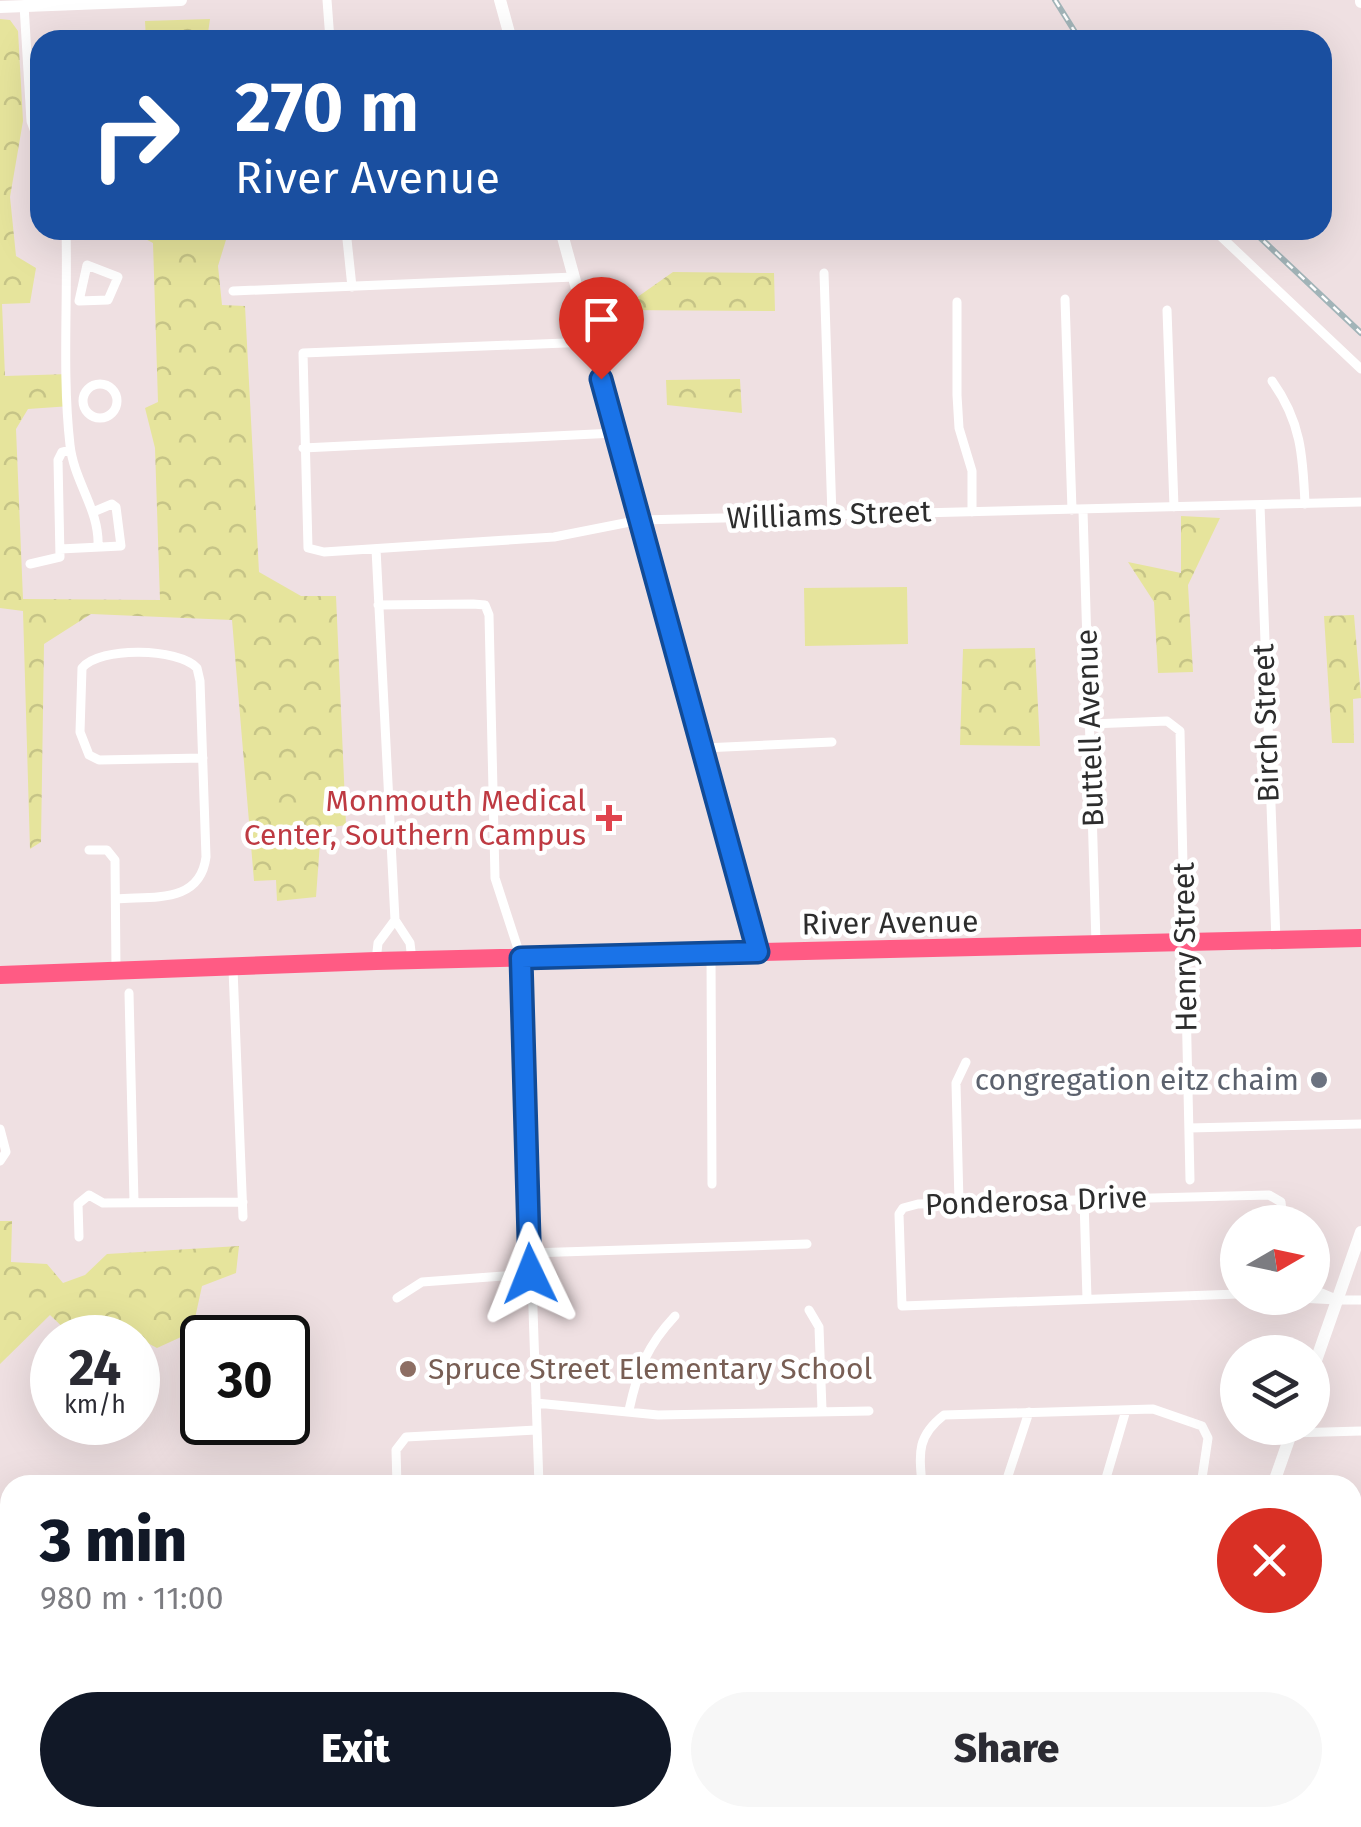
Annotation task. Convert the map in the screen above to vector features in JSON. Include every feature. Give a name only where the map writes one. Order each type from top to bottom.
[{"type":"highway","name":"River Avenue","points":[[0,976],[376,961],[1361,938]]},
{"type":"street","points":[[0,6],[181,0]]},
{"type":"street","points":[[327,0],[329,30]]},
{"type":"street","points":[[500,0],[508,30]]},
{"type":"street","points":[[24,5],[30,106]]},
{"type":"street","points":[[66,240],[70,450],[99,528],[98,548]]},
{"type":"street","points":[[347,240],[352,287]]},
{"type":"street","points":[[564,240],[758,952]]},
{"type":"street","points":[[1225,240],[1361,369]]},
{"type":"street","points":[[65,300],[79,300],[108,300],[118,277],[87,264],[79,300]]},
{"type":"street","points":[[824,273],[832,516]]},
{"type":"street","points":[[233,290],[574,277]]},
{"type":"street","name":"Buttell Avenue","points":[[1065,300],[1091,724],[1096,946]]},
{"type":"street","points":[[958,302],[956,395],[959,428],[972,471],[972,512]]},
{"type":"street","points":[[1168,310],[1174,508]]},
{"type":"street","points":[[591,342],[309,351],[301,358],[302,448],[615,433]]},
{"type":"street","points":[[1272,381],[1296,420],[1302,441],[1305,504]]},
{"type":"street","points":[[67,385],[86,385]]},
{"type":"street","name":"Williams Street","points":[[302,448],[306,542],[312,552],[554,537],[640,520],[1361,502]]},
{"type":"street","points":[[30,564],[57,560],[58,460],[62,452],[70,450]]},
{"type":"street","points":[[60,549],[121,546],[116,507],[112,504],[93,512]]},
{"type":"street","name":"Birch Street","points":[[1260,504],[1276,941]]},
{"type":"street","points":[[376,549],[395,920],[410,943],[412,961]]},
{"type":"street","points":[[378,606],[473,604],[488,610],[495,878],[521,958],[538,1475]]},
{"type":"street","points":[[116,899],[190,891],[200,881],[206,858],[200,681],[188,659],[106,654],[82,668],[80,732],[89,755],[99,760],[202,758]]},
{"type":"street","name":"Henry Street","points":[[1091,724],[1167,721],[1180,731],[1190,1180]]},
{"type":"street","points":[[703,748],[832,742]]},
{"type":"street","points":[[89,850],[107,850],[115,860],[116,973]]},
{"type":"street","points":[[376,961],[378,943],[395,920]]},
{"type":"street","points":[[711,953],[712,1184]]},
{"type":"street","points":[[233,969],[242,1217]]},
{"type":"street","points":[[129,993],[134,1202]]},
{"type":"street","points":[[959,1203],[956,1083],[966,1062]]},
{"type":"street","points":[[1189,1128],[1361,1124]]},
{"type":"street","points":[[0,1129],[6,1152],[0,1161]]},
{"type":"street","points":[[79,1238],[82,1199],[89,1195],[103,1203],[243,1202]]},
{"type":"street","name":"Ponderosa Drive","points":[[1220,1295],[902,1306],[898,1225],[903,1208],[959,1203],[1269,1195],[1281,1205]]},
{"type":"street","points":[[1084,1200],[1087,1299]]},
{"type":"street","points":[[1325,1335],[1361,1232]]},
{"type":"street","points":[[530,1253],[807,1244]]},
{"type":"street","points":[[397,1298],[422,1282],[530,1274]]},
{"type":"street","points":[[1330,1297],[1338,1300]]},
{"type":"street","points":[[1330,1300],[1361,1300]]},
{"type":"street","points":[[809,1310],[819,1327],[822,1410]]},
{"type":"street","points":[[629,1410],[639,1362],[650,1342],[675,1316]]},
{"type":"street","points":[[536,1403],[694,1416],[869,1411]]},
{"type":"street","points":[[1107,1475],[1126,1410]]},
{"type":"street","points":[[921,1475],[918,1445],[927,1428],[944,1414],[1126,1410],[1153,1410],[1202,1426],[1208,1438],[1202,1475]]},
{"type":"street","points":[[1009,1475],[1028,1412]]},
{"type":"street","points":[[397,1475],[396,1450],[406,1438],[536,1430]]},
{"type":"street","points":[[1330,1431],[1361,1431]]},
{"type":"street","points":[[1276,1475],[1287,1445]]},
{"type":"green space","points":[[0,19],[10,20],[18,31],[23,121],[10,197],[16,256],[36,268],[30,303],[2,304],[5,376],[69,374],[71,406],[28,409],[16,429],[23,599],[160,600],[155,448],[145,408],[158,402],[153,243],[147,240],[226,240],[218,266],[222,305],[245,306],[259,572],[301,596],[336,596],[346,825],[321,829],[316,897],[277,901],[276,880],[254,881],[232,620],[91,614],[44,644],[41,842],[30,849],[23,611],[0,608]]},
{"type":"green space","points":[[210,19],[208,30],[145,30],[145,21]]},
{"type":"green space","points":[[673,272],[774,273],[775,311],[619,310]]},
{"type":"green space","points":[[740,379],[742,413],[667,405],[666,380]]},
{"type":"green space","points":[[1181,516],[1220,518],[1188,585],[1193,672],[1158,673],[1154,602],[1128,562],[1181,573]]},
{"type":"green space","points":[[907,587],[908,644],[805,646],[804,588]]},
{"type":"green space","points":[[1354,615],[1361,698],[1353,699],[1354,743],[1332,743],[1324,616]]},
{"type":"green space","points":[[1035,648],[1040,746],[960,745],[963,649]]},
{"type":"green space","points":[[0,1221],[12,1221],[11,1262],[47,1264],[63,1283],[85,1275],[107,1254],[239,1246],[236,1273],[202,1286],[196,1315],[180,1315],[180,1337],[160,1347],[160,1315],[30,1315],[30,1335],[0,1364]]},
{"type":"railway","points":[[1055,0],[1074,30]]},
{"type":"railway","points":[[1263,240],[1361,333]]},
{"type":"place","name":"Monmouth Medical Center, Southern Campus","points":[[609,818]]},
{"type":"place","name":"congregation eitz chaim","points":[[1319,1080]]},
{"type":"place","name":"Spruce Street Elementary School","points":[[408,1369]]},
{"type":"route","points":[[530,1274],[521,958],[758,952],[601,379]]}]
